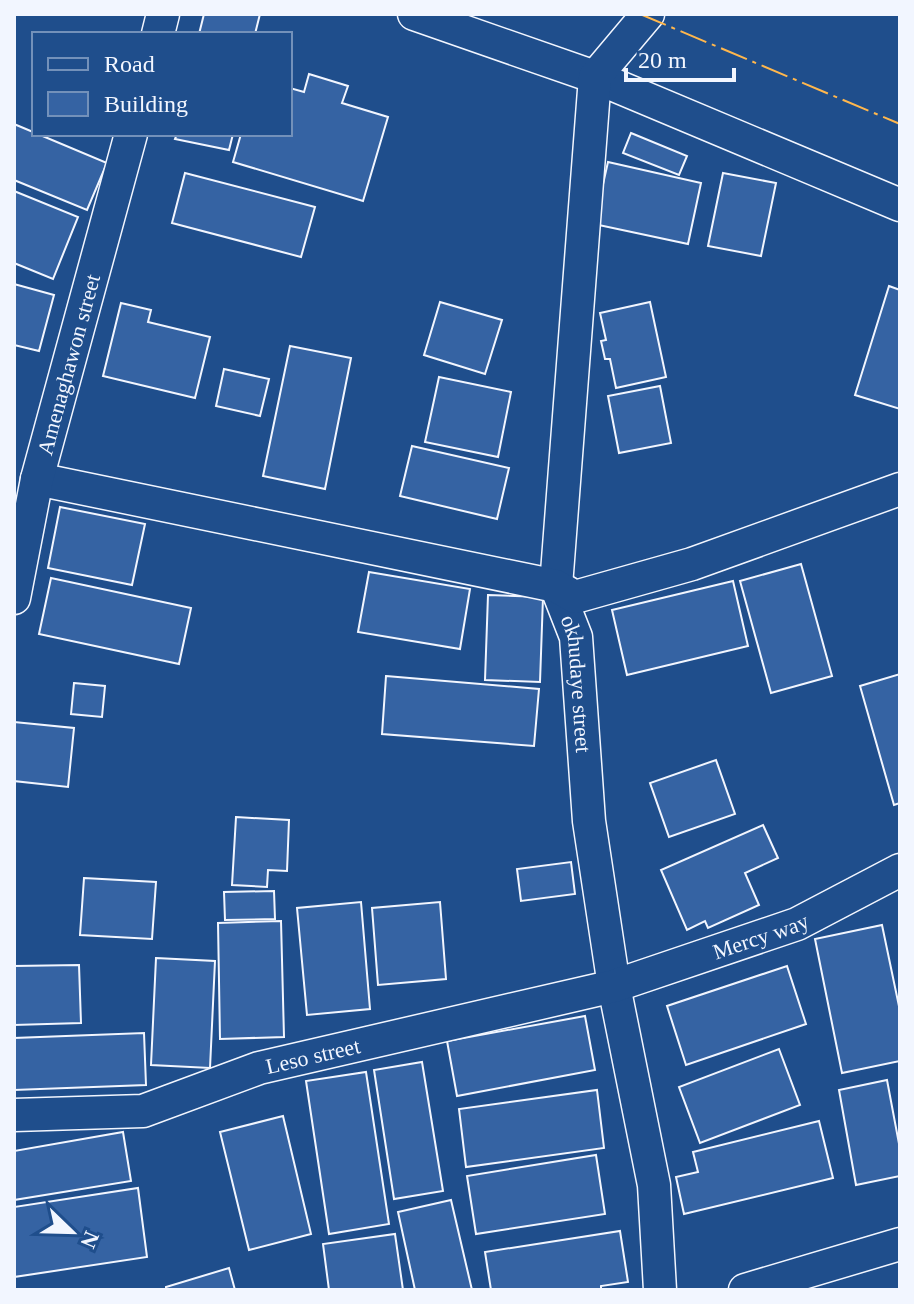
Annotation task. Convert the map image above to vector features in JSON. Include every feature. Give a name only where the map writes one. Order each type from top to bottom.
[{"type":"street","points":[[414,14],[595,77],[900,205]]},
{"type":"street","points":[[595,77],[648,14]]},
{"type":"street","name":"okhudaye street","points":[[595,77],[556,586],[576,637],[589,821],[614,986],[654,1185],[660,1290]]},
{"type":"street","name":"Amenaghawon street","points":[[14,598],[37,479],[130,136]]},
{"type":"street","points":[[37,479],[556,586],[575,597],[677,568],[900,489]]},
{"type":"street","name":"Mercy way","points":[[614,986],[797,924],[900,870]]},
{"type":"street","name":"Leso street","points":[[14,1115],[143,1111],[259,1068],[614,986]]},
{"type":"street","points":[[745,1290],[900,1244]]},
{"type":"building","points":[[204,14],[260,14],[256,32],[200,32]]},
{"type":"building","points":[[309,74],[348,86],[342,103],[388,117],[363,201],[233,162],[240,136],[292,136],[292,89],[304,92]]},
{"type":"building","points":[[14,124],[32,132],[32,136],[43,136],[107,163],[87,210],[14,180]]},
{"type":"building","points":[[631,133],[687,156],[679,175],[623,153]]},
{"type":"building","points":[[176,136],[232,136],[229,150],[175,139]]},
{"type":"building","points":[[608,162],[701,183],[688,244],[594,224]]},
{"type":"building","points":[[185,173],[315,207],[301,257],[172,223]]},
{"type":"building","points":[[723,173],[776,183],[761,256],[708,246]]},
{"type":"building","points":[[14,191],[78,217],[53,279],[14,263]]},
{"type":"building","points":[[14,284],[54,295],[39,351],[14,345]]},
{"type":"building","points":[[889,286],[900,290],[900,409],[855,395]]},
{"type":"building","points":[[440,302],[502,320],[485,374],[424,355]]},
{"type":"building","points":[[650,302],[666,377],[616,388],[610,359],[605,359],[601,341],[606,340],[600,313]]},
{"type":"building","points":[[121,303],[151,310],[148,322],[210,337],[195,398],[103,376]]},
{"type":"building","points":[[290,346],[351,358],[325,489],[263,476]]},
{"type":"building","points":[[224,369],[269,379],[260,416],[216,406]]},
{"type":"building","points":[[439,377],[511,392],[498,457],[425,442]]},
{"type":"building","points":[[660,386],[671,443],[619,453],[608,396]]},
{"type":"building","points":[[412,446],[509,468],[497,519],[400,496]]},
{"type":"building","points":[[60,507],[145,524],[132,585],[48,568]]},
{"type":"building","points":[[801,564],[832,676],[771,693],[740,581]]},
{"type":"building","points":[[369,572],[470,589],[460,649],[358,632]]},
{"type":"building","points":[[51,578],[191,608],[179,664],[39,634]]},
{"type":"building","points":[[733,581],[748,646],[627,675],[612,610]]},
{"type":"building","points":[[488,595],[543,597],[540,682],[485,680]]},
{"type":"building","points":[[900,674],[900,803],[894,805],[860,686]]},
{"type":"building","points":[[386,676],[539,689],[534,746],[382,734]]},
{"type":"building","points":[[74,683],[105,686],[102,717],[71,714]]},
{"type":"building","points":[[14,722],[74,728],[68,787],[14,781]]},
{"type":"building","points":[[716,760],[735,814],[669,837],[650,783]]},
{"type":"building","points":[[236,817],[289,820],[287,871],[268,870],[267,887],[232,885]]},
{"type":"building","points":[[763,825],[778,858],[745,873],[759,905],[708,928],[705,921],[687,930],[661,870]]},
{"type":"building","points":[[571,862],[575,894],[521,901],[517,869]]},
{"type":"building","points":[[84,878],[156,882],[152,939],[80,935]]},
{"type":"building","points":[[274,891],[275,919],[225,920],[224,892]]},
{"type":"building","points":[[361,902],[370,1009],[307,1015],[297,908]]},
{"type":"building","points":[[440,902],[446,979],[378,985],[372,908]]},
{"type":"building","points":[[281,921],[284,1037],[220,1039],[218,923]]},
{"type":"building","points":[[882,925],[900,1011],[900,1061],[842,1073],[815,939]]},
{"type":"building","points":[[156,958],[215,961],[210,1068],[151,1065]]},
{"type":"building","points":[[79,965],[81,1023],[14,1025],[14,966]]},
{"type":"building","points":[[787,966],[806,1024],[686,1065],[667,1006]]},
{"type":"building","points":[[585,1016],[595,1070],[457,1096],[447,1041]]},
{"type":"building","points":[[144,1033],[146,1085],[14,1090],[14,1038]]},
{"type":"building","points":[[779,1049],[800,1105],[700,1143],[679,1087]]},
{"type":"building","points":[[422,1062],[443,1191],[394,1199],[374,1070]]},
{"type":"building","points":[[366,1072],[389,1224],[329,1234],[306,1081]]},
{"type":"building","points":[[887,1080],[900,1149],[900,1176],[856,1185],[839,1090]]},
{"type":"building","points":[[597,1090],[604,1148],[466,1167],[459,1109]]},
{"type":"building","points":[[283,1116],[311,1234],[249,1250],[220,1132]]},
{"type":"building","points":[[819,1121],[833,1178],[684,1214],[676,1177],[698,1172],[693,1152]]},
{"type":"building","points":[[123,1132],[131,1181],[14,1200],[14,1151]]},
{"type":"building","points":[[596,1155],[605,1214],[476,1234],[467,1176]]},
{"type":"building","points":[[138,1188],[147,1257],[14,1277],[14,1207]]},
{"type":"building","points":[[451,1200],[472,1290],[415,1290],[398,1212]]},
{"type":"building","points":[[620,1231],[628,1282],[601,1286],[601,1290],[491,1290],[485,1252]]},
{"type":"building","points":[[395,1234],[403,1290],[329,1290],[323,1244]]},
{"type":"building","points":[[229,1268],[235,1290],[166,1290],[166,1287]]},
{"type":"power","points":[[640,14],[900,124]]}]
